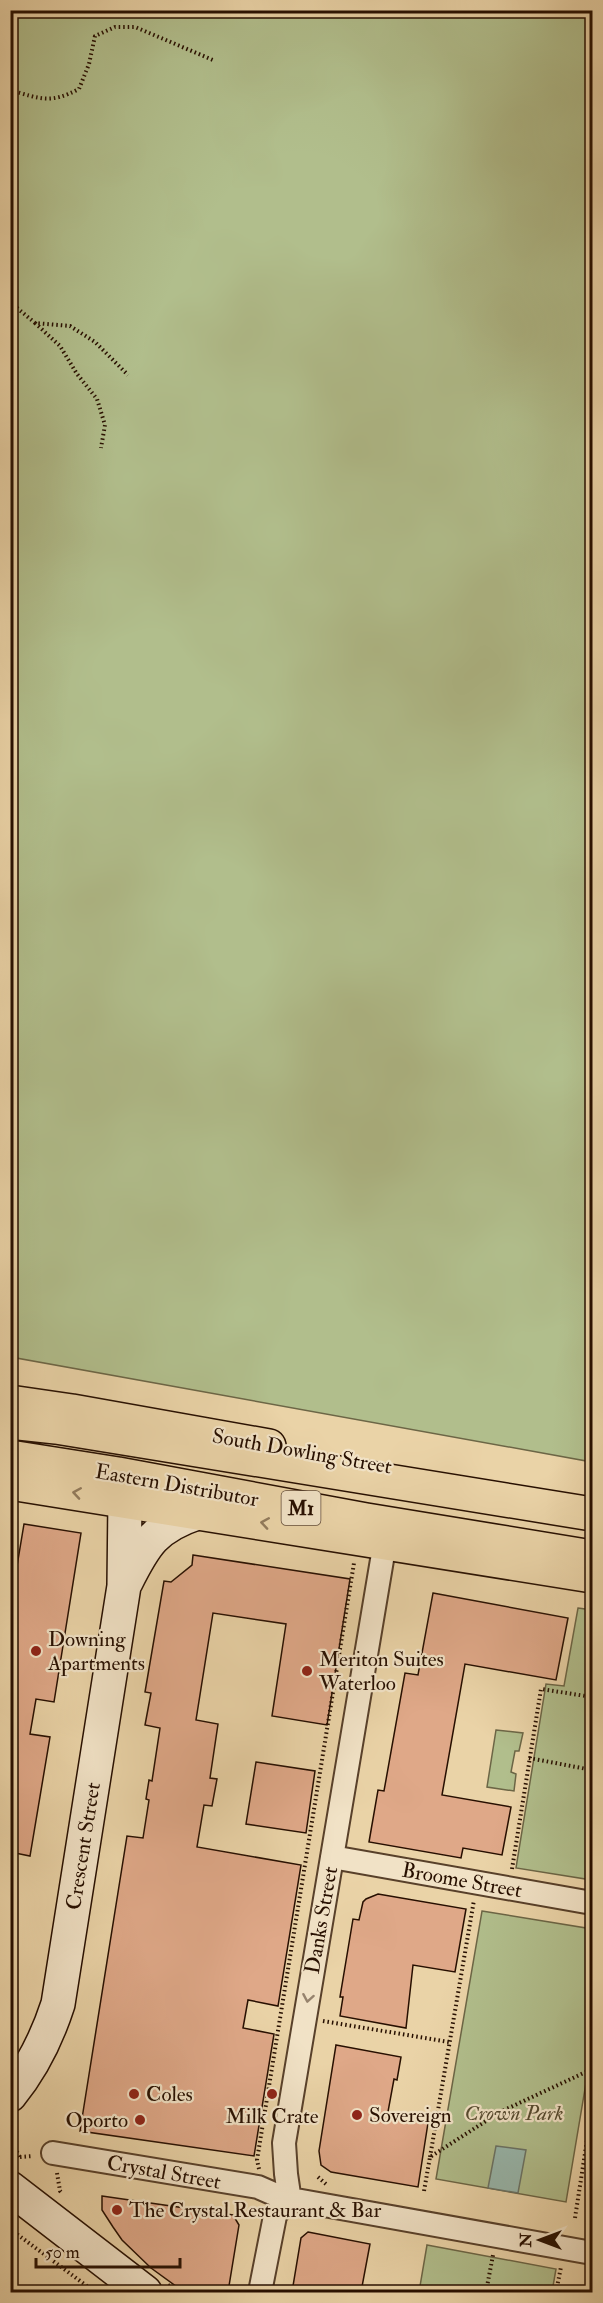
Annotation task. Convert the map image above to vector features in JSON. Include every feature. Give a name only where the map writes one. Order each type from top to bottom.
[{"type":"main road","name":"South Dowling Street","points":[[10,1402],[82,1412],[592,1503]]},
{"type":"main road","points":[[10,1422],[68,1429],[592,1514]]},
{"type":"main road","name":"Eastern Distributor","points":[[10,1436],[178,1462],[592,1534]]},
{"type":"main road","name":"Eastern Distributor","points":[[10,1457],[118,1474],[366,1520],[592,1557]]},
{"type":"main road","points":[[10,1483],[592,1576]]},
{"type":"main road","name":"Crescent Street","points":[[10,2095],[35,2060],[47,2036],[58,2004],[124,1586],[125,1500]]},
{"type":"main road","name":"Crescent Street","points":[[124,1586],[141,1552],[152,1537],[167,1525],[197,1513]]},
{"type":"main road","points":[[10,2188],[146,2292]]},
{"type":"street","name":"Danks Street","points":[[290,2201],[285,2174],[284,2143],[385,1542]]},
{"type":"street","name":"Broome Street","points":[[332,1857],[592,1903]]},
{"type":"street","name":"Crystal Street","points":[[53,2153],[258,2187],[290,2201],[296,2200],[592,2253]]},
{"type":"street","points":[[260,2292],[275,2216],[280,2208],[290,2201]]},
{"type":"path","points":[[10,90],[41,99],[60,99],[79,89],[89,64],[96,36],[115,27],[135,27],[213,60]]},
{"type":"path","points":[[10,302],[60,346],[77,374],[97,399],[105,425],[101,448]]},
{"type":"path","points":[[35,323],[70,326],[94,342],[128,375]]},
{"type":"path","points":[[259,2171],[257,2160],[355,1560]]},
{"type":"path","points":[[586,1696],[592,1655]]},
{"type":"path","points":[[511,1873],[541,1689],[592,1697]]},
{"type":"path","points":[[529,1758],[592,1770]]},
{"type":"path","points":[[423,2191],[477,1883]]},
{"type":"path","points":[[316,2020],[449,2042]]},
{"type":"path","points":[[430,2157],[500,2112],[592,2072]]},
{"type":"path","points":[[575,2218],[592,2108]]},
{"type":"path","points":[[10,2139],[20,2157]]},
{"type":"path","points":[[10,2229],[95,2292]]},
{"type":"path","points":[[486,2292],[494,2246]]},
{"type":"path","points":[[556,2292],[561,2265]]},
{"type":"green space","points":[[10,11],[592,11],[592,1462],[11,1357]]},
{"type":"green space","points":[[578,1608],[592,1610],[592,1880],[516,1868],[546,1684],[564,1686]]},
{"type":"green space","points":[[496,1730],[523,1733],[519,1751],[515,1751],[511,1772],[516,1774],[514,1791],[487,1787]]},
{"type":"green space","name":"Crown Park","points":[[482,1911],[592,1929],[592,2047],[566,2202],[436,2179]]},
{"type":"green space","points":[[427,2245],[556,2269],[552,2292],[419,2292]]},
{"type":"water","points":[[496,2146],[526,2150],[518,2193],[488,2188]]},
{"type":"building","name":"Downing Apartments","points":[[24,1524],[81,1533],[54,1702],[36,1699],[30,1734],[50,1737],[30,1856],[10,1852],[10,1608]]},
{"type":"building","points":[[193,1555],[350,1579],[327,1725],[272,1716],[286,1624],[213,1613],[196,1720],[218,1724],[210,1778],[217,1779],[212,1806],[204,1805],[197,1847],[301,1865],[278,2006],[248,2000],[243,2028],[274,2034],[254,2156],[80,2131],[127,1836],[143,1838],[149,1800],[146,1799],[149,1780],[152,1781],[160,1728],[145,1725],[151,1693],[145,1692],[164,1581],[171,1582],[192,1565]]},
{"type":"building","points":[[433,1593],[568,1618],[556,1680],[465,1664],[442,1795],[511,1807],[502,1855],[463,1848],[461,1858],[369,1842],[378,1790],[384,1791],[405,1673],[418,1675]]},
{"type":"building","points":[[256,1762],[315,1771],[306,1833],[246,1824]]},
{"type":"building","points":[[378,1894],[466,1909],[455,1972],[413,1965],[406,2028],[340,2016],[343,1997],[340,1997],[353,1919],[359,1920],[363,1902],[366,1899]]},
{"type":"building","name":"Sovereign","points":[[336,2045],[401,2057],[397,2080],[394,2079],[387,2117],[428,2123],[418,2187],[331,2172],[321,2165],[319,2151]]},
{"type":"building","points":[[102,2196],[233,2215],[239,2225],[228,2292],[184,2292],[151,2268],[122,2240],[113,2227],[102,2210]]},
{"type":"building","points":[[308,2232],[370,2244],[361,2292],[292,2292],[301,2238]]},
{"type":"place","name":"Downing Apartments","points":[[36,1651]]},
{"type":"place","name":"Meriton Suites Waterloo","points":[[307,1671]]},
{"type":"place","name":"Coles","points":[[134,2094]]},
{"type":"place","name":"Milk Crate","points":[[272,2094]]},
{"type":"place","name":"Sovereign","points":[[357,2115]]},
{"type":"place","name":"Oporto","points":[[140,2120]]},
{"type":"place","name":"The Crystal Restaurant & Bar","points":[[117,2210]]}]
